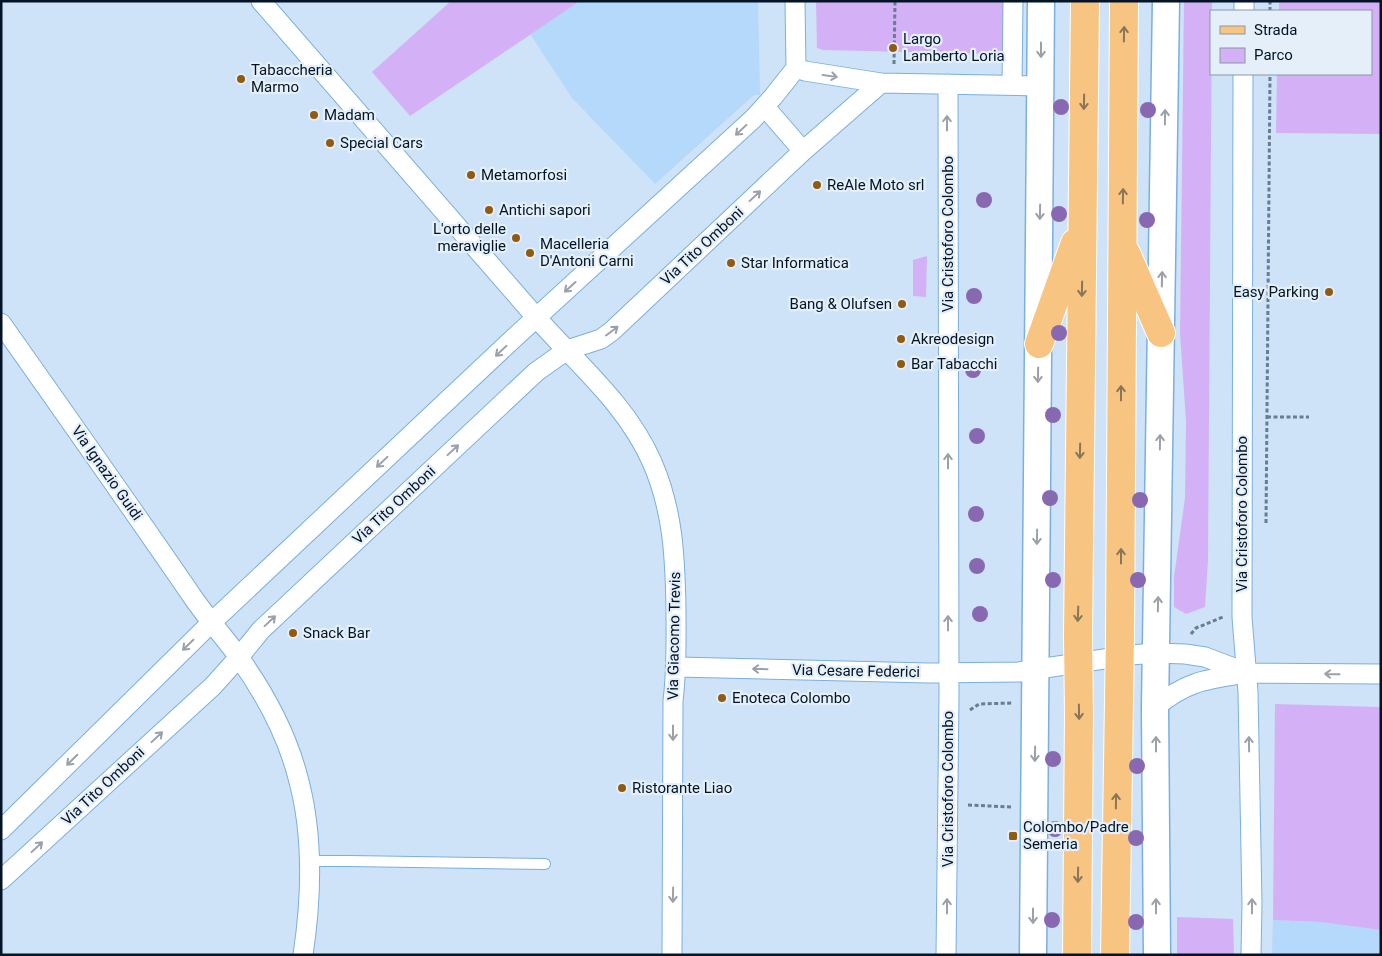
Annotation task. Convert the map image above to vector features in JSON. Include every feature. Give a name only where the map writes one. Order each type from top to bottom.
[{"type":"main road","points":[[1033,955],[1042,1]]},
{"type":"main road","points":[[1077,955],[1085,1]]},
{"type":"main road","points":[[1114,955],[1120,657],[1124,1]]},
{"type":"main road","points":[[1156,955],[1155,708],[1166,1]]},
{"type":"main road","points":[[1039,344],[1083,222]]},
{"type":"main road","points":[[1122,245],[1161,334]]},
{"type":"street","name":"Via Giacomo Trevis","points":[[261,1],[536,317],[597,381],[632,426],[649,456],[666,503],[674,545],[677,667],[673,701],[672,955]]},
{"type":"street","points":[[1,830],[212,622],[536,317],[765,107],[796,68],[795,1]]},
{"type":"street","points":[[1012,85],[1013,1]]},
{"type":"street","points":[[796,68],[814,73],[880,83],[1042,86]]},
{"type":"street","name":"Via Cristoforo Colombo","points":[[1243,75],[1242,617],[1247,673],[1252,904],[1251,955]]},
{"type":"street","name":"Via Tito Omboni","points":[[1,880],[213,686],[261,630],[536,372],[568,350],[601,339],[612,331],[803,151],[880,83]]},
{"type":"street","name":"Via Cristoforo Colombo","points":[[946,955],[948,84]]},
{"type":"street","points":[[765,107],[803,151]]},
{"type":"street","name":"Via Ignazio Guidi","points":[[1,323],[212,622],[239,657],[275,718],[297,774],[304,807],[310,861],[308,918],[303,955]]},
{"type":"street","points":[[1036,670],[1157,653],[1205,657],[1247,673]]},
{"type":"street","name":"Via Cesare Federici","points":[[677,667],[948,672],[1019,672],[1036,670]]},
{"type":"street","points":[[1155,708],[1178,690],[1203,681],[1247,673],[1381,674]]},
{"type":"lane","points":[[310,861],[350,860],[545,864]]},
{"type":"path","points":[[894,69],[895,2]]},
{"type":"path","points":[[1276,417],[1309,417]]},
{"type":"path","points":[[968,712],[979,704],[1019,703]]},
{"type":"path","points":[[968,796],[968,815]]},
{"type":"path","points":[[968,805],[1034,808]]},
{"type":"shaded area","points":[[580,1],[758,1],[760,95],[754,95],[655,184],[572,98],[530,34]]},
{"type":"shaded area","points":[[1273,920],[1320,922],[1381,930],[1381,955],[1272,955]]},
{"type":"green space","points":[[451,1],[580,1],[410,116],[372,72]]},
{"type":"green space","points":[[1004,1],[1006,46],[1001,52],[995,54],[823,50],[817,48],[816,2]]},
{"type":"green space","points":[[1184,1],[1212,1],[1212,10],[1210,10],[1211,75],[1208,560],[1205,607],[1186,614],[1174,607],[1174,577],[1185,498],[1186,421],[1180,333]]},
{"type":"green space","points":[[1279,1],[1381,1],[1381,134],[1276,133],[1277,75],[1372,75],[1372,10],[1279,10]]},
{"type":"green space","points":[[927,256],[926,297],[913,296],[913,260]]},
{"type":"green space","points":[[1275,704],[1381,707],[1381,930],[1320,922],[1273,920]]},
{"type":"green space","points":[[1177,917],[1233,919],[1234,955],[1177,955]]},
{"type":"place","name":"Largo Lamberto Loria","points":[[893,48]]},
{"type":"place","name":"Tabaccheria Marmo","points":[[241,79]]},
{"type":"place","name":"Madam","points":[[314,115]]},
{"type":"place","name":"Special Cars","points":[[330,143]]},
{"type":"place","name":"Metamorfosi","points":[[471,175]]},
{"type":"place","name":"ReAle Moto srl","points":[[817,185]]},
{"type":"place","name":"Antichi sapori","points":[[489,210]]},
{"type":"place","name":"L'orto delle meraviglie","points":[[516,238]]},
{"type":"place","name":"Macelleria D'Antoni Carni","points":[[530,253]]},
{"type":"place","name":"Star Informatica","points":[[731,263]]},
{"type":"place","name":"Easy Parking","points":[[1329,292]]},
{"type":"place","name":"Bang & Olufsen","points":[[902,304]]},
{"type":"place","name":"Akreodesign","points":[[901,339]]},
{"type":"place","name":"Bar Tabacchi","points":[[901,364]]},
{"type":"place","name":"Snack Bar","points":[[293,633]]},
{"type":"place","name":"Enoteca Colombo","points":[[722,698]]},
{"type":"place","name":"Ristorante Liao","points":[[622,788]]},
{"type":"place","name":"Colombo/Padre Semeria","points":[[1013,836]]}]
